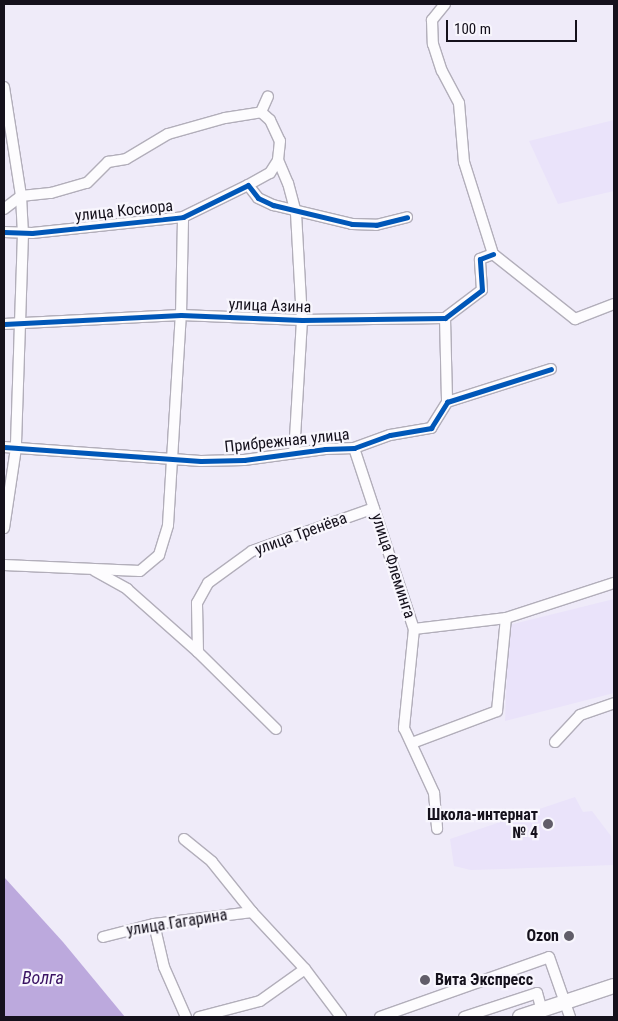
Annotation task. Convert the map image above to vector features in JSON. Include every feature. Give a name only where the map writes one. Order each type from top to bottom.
[{"type":"street","points":[[446,4],[432,20],[432,44],[442,71],[459,103],[464,162],[493,254],[575,319],[614,304]]},
{"type":"street","points":[[4,88],[21,196],[23,233],[22,324],[16,448],[4,528]]},
{"type":"street","points":[[260,112],[268,96]]},
{"type":"street","points":[[4,209],[21,196],[52,193],[87,183],[108,162],[126,159],[168,134],[225,118],[260,112],[270,120],[280,141],[278,160],[288,183],[296,213],[302,320],[294,453]]},
{"type":"street","name":"улица Косиора","points":[[4,232],[23,233],[183,218],[270,173],[278,160]]},
{"type":"street","points":[[248,185],[258,198],[296,213],[352,224],[376,225],[407,218]]},
{"type":"street","points":[[4,565],[140,570],[159,555],[168,525],[182,315],[183,218]]},
{"type":"street","points":[[493,254],[480,259],[482,290],[445,318],[447,402],[551,369]]},
{"type":"street","name":"улица Азина","points":[[4,324],[182,315],[302,320],[445,318]]},
{"type":"street","name":"Прибрежная улица","points":[[4,447],[172,457],[201,461],[244,460],[294,453],[354,448],[390,435],[431,428],[447,402]]},
{"type":"street","name":"улица Флеминга","points":[[354,448],[414,629],[404,728],[434,793],[437,829]]},
{"type":"street","name":"улица Тренёва","points":[[198,652],[197,603],[208,583],[252,551],[374,508]]},
{"type":"street","points":[[89,569],[127,589],[198,652],[276,729]]},
{"type":"street","points":[[414,629],[506,618],[614,583]]},
{"type":"street","points":[[412,743],[497,711],[506,618]]},
{"type":"street","points":[[556,742],[580,715],[614,703]]},
{"type":"street","points":[[184,839],[212,862],[252,912],[305,969],[341,1017]]},
{"type":"street","name":"улица Гагарина","points":[[103,937],[154,924],[252,912]]},
{"type":"street","points":[[154,924],[164,967],[186,1017]]},
{"type":"street","points":[[380,1017],[549,957],[570,1017]]},
{"type":"street","points":[[200,1017],[260,1001],[305,969]]},
{"type":"street","points":[[520,1017],[614,986]]},
{"type":"street","points":[[464,1017],[537,993],[542,1010]]},
{"type":"shaded area","points":[[614,120],[614,191],[558,204],[529,141]]},
{"type":"shaded area","points":[[614,599],[614,693],[505,721],[509,625]]},
{"type":"shaded area","name":"Школа-интернат № 4","points":[[575,797],[583,812],[592,811],[611,836],[614,865],[471,870],[454,866],[450,839]]},
{"type":"water","name":"Волга","points":[[4,877],[63,942],[125,1017],[4,1017]]},
{"type":"cycle path","points":[[4,232],[32,233],[183,217],[248,185],[258,198],[273,205],[352,224],[376,225],[407,217]]},
{"type":"cycle path","points":[[4,324],[181,315],[302,320],[445,318],[482,290],[480,259],[493,254]]},
{"type":"cycle path","points":[[4,447],[201,461],[244,460],[325,449],[354,448],[390,435],[431,428],[447,402],[551,369]]},
{"type":"place","name":"Школа-интернат № 4","points":[[548,824]]},
{"type":"place","name":"Ozon","points":[[569,936]]},
{"type":"place","name":"Вита Экспресс","points":[[425,980]]}]
